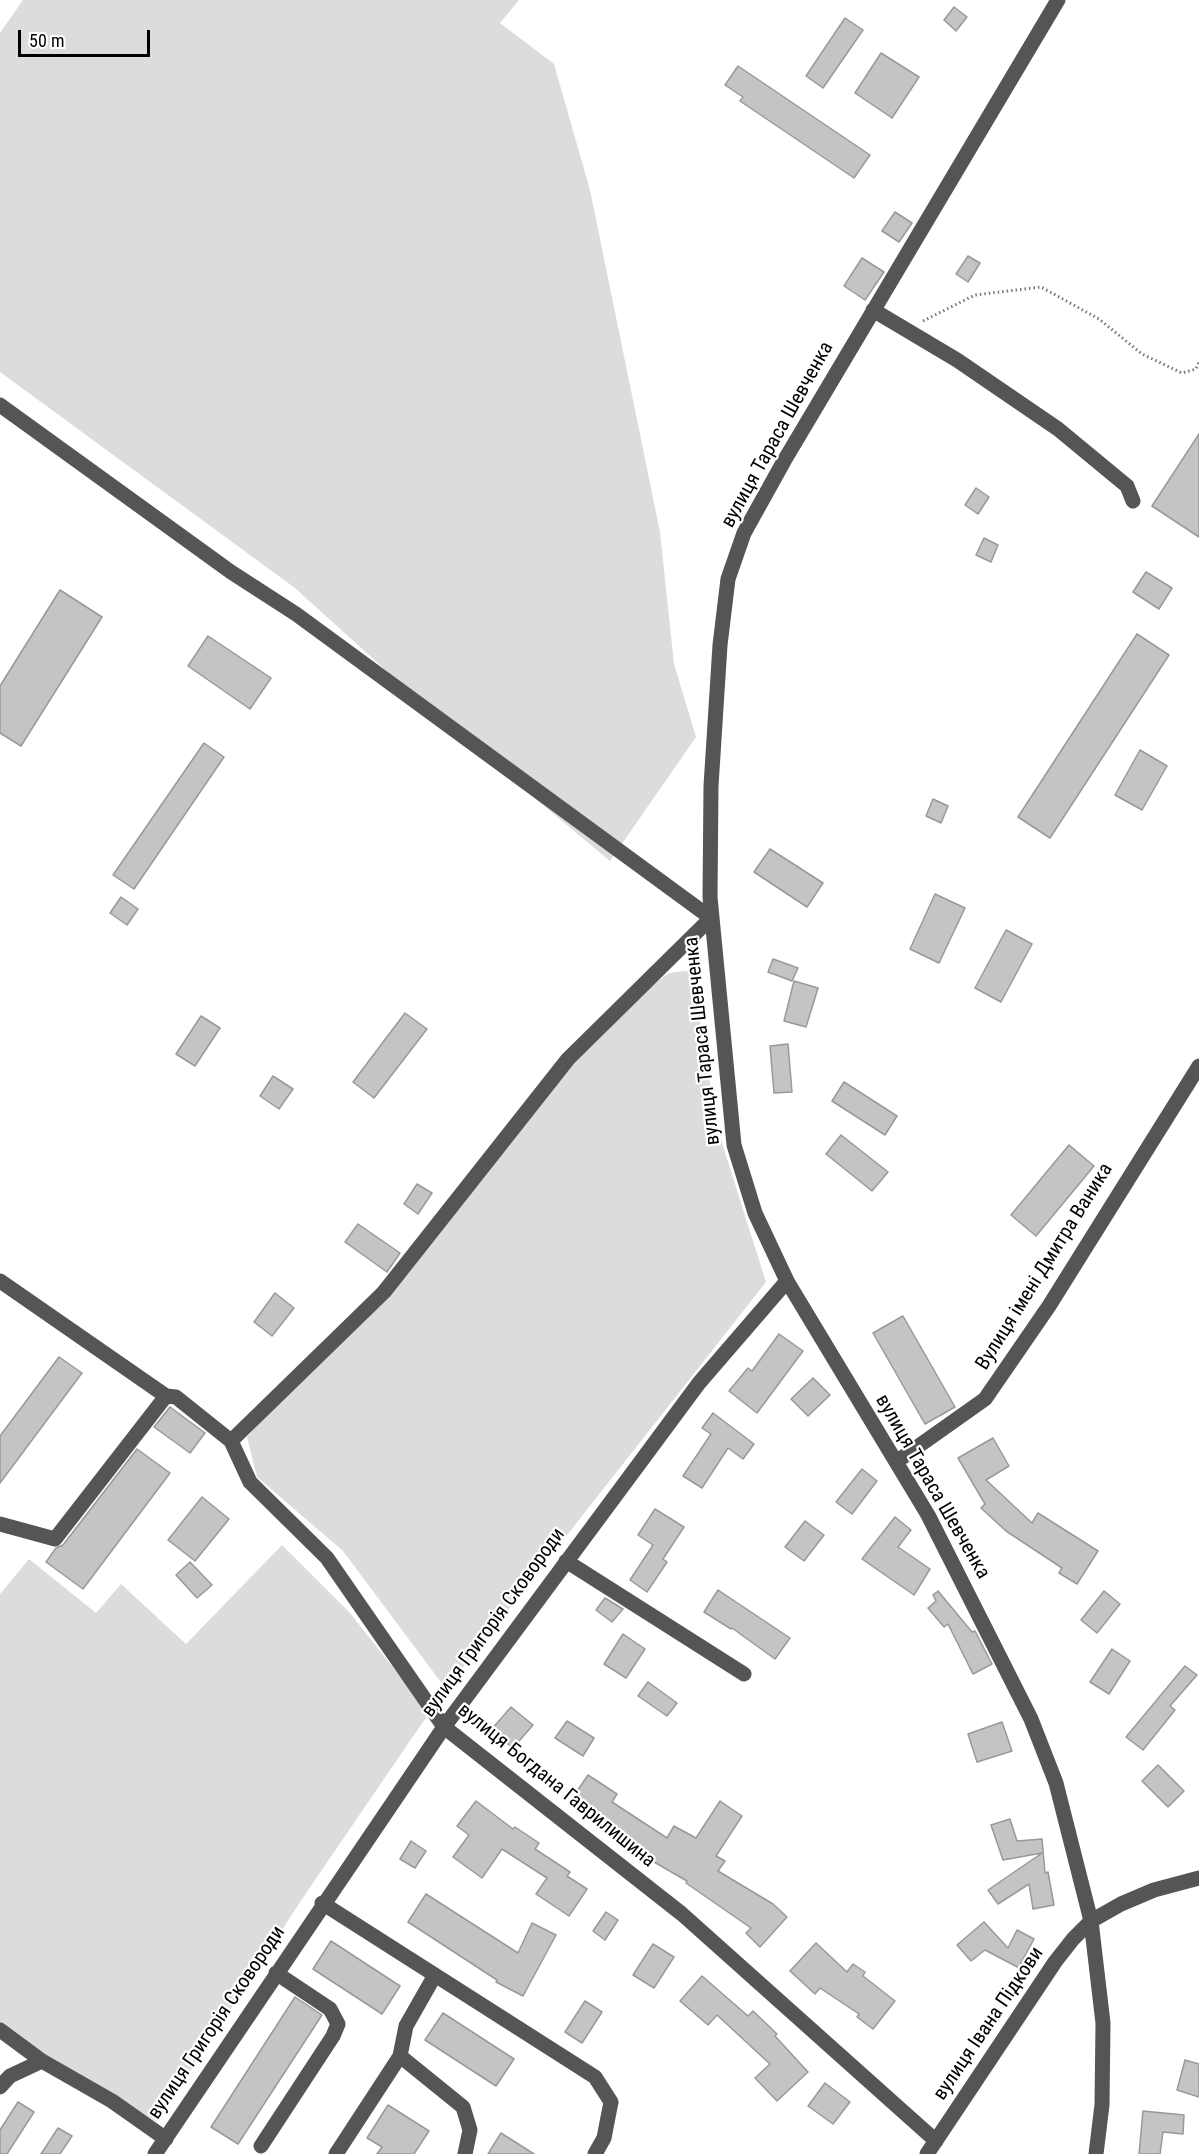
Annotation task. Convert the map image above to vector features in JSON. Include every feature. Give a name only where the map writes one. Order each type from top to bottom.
[{"type":"street","name":"вулиця Тараса Шевченка","points":[[1058,0],[873,310],[744,533],[728,579],[720,645],[711,786],[710,897],[734,1145],[755,1213],[787,1281],[928,1515],[1031,1719],[1056,1783],[1091,1921],[1104,2061],[1100,2138],[1096,2154]]},
{"type":"street","points":[[873,310],[957,360],[1058,429],[1127,486],[1133,501]]},
{"type":"street","points":[[0,405],[231,572],[296,614],[711,918],[568,1059],[384,1292],[231,1441],[176,1397],[166,1396],[0,1281]]},
{"type":"street","name":"Вулиця імені Дмитра Ваника","points":[[896,1462],[985,1399],[1049,1306],[1199,1066]]},
{"type":"street","name":"вулиця Григорія Сковороди","points":[[155,2154],[322,1903],[444,1726],[699,1383],[787,1281]]},
{"type":"street","points":[[0,1524],[55,1539],[166,1396]]},
{"type":"street","name":"вулиця Богдана Гаврилишина","points":[[231,1441],[250,1482],[327,1557],[444,1726],[682,1914],[936,2141]]},
{"type":"street","points":[[566,1561],[744,1674]]},
{"type":"street","name":"вулиця Івана Підкови","points":[[927,2154],[1055,1962],[1091,1921],[1121,1904],[1154,1890],[1199,1878]]},
{"type":"street","points":[[322,1903],[596,2078],[611,2102],[604,2138],[595,2154]]},
{"type":"street","points":[[261,2146],[333,2036],[338,2024],[330,2009],[276,1973]]},
{"type":"street","points":[[336,2154],[400,2056],[406,2026],[435,1975]]},
{"type":"street","points":[[0,2030],[42,2061],[112,2101],[166,2139]]},
{"type":"street","points":[[400,2056],[463,2107],[470,2130],[465,2154]]},
{"type":"street","points":[[0,2087],[10,2076],[42,2061]]},
{"type":"path","points":[[905,330],[975,295],[1041,287],[1099,319],[1142,354],[1182,373],[1196,369],[1199,362]]},
{"type":"shaded area","points":[[23,0],[519,0],[500,23],[554,64],[590,190],[660,532],[674,664],[696,737],[610,861],[434,714],[295,588],[0,372],[0,33]]},
{"type":"shaded area","points":[[692,970],[717,1127],[766,1282],[446,1689],[343,1551],[257,1477],[247,1437],[310,1368],[447,1205],[512,1118],[587,1035],[669,973]]},
{"type":"shaded area","points":[[282,1545],[350,1613],[429,1713],[300,1902],[157,2122],[0,2029],[0,1594],[29,1559],[96,1613],[121,1584],[186,1644]]},
{"type":"building","points":[[954,7],[967,17],[956,31],[944,20]]},
{"type":"building","points":[[845,18],[863,30],[823,88],[806,76]]},
{"type":"building","points":[[881,53],[919,77],[892,118],[855,93]]},
{"type":"building","points":[[738,66],[870,155],[854,178],[740,101],[743,97],[725,85]]},
{"type":"building","points":[[895,212],[912,223],[899,242],[882,231]]},
{"type":"building","points":[[968,256],[980,263],[968,282],[956,274]]},
{"type":"building","points":[[862,258],[884,272],[865,300],[844,286]]},
{"type":"building","points":[[1199,434],[1199,537],[1152,506]]},
{"type":"building","points":[[976,488],[989,497],[978,514],[965,505]]},
{"type":"building","points":[[984,538],[998,545],[991,562],[976,555]]},
{"type":"building","points":[[1146,572],[1172,588],[1159,609],[1133,592]]},
{"type":"building","points":[[60,590],[102,617],[21,746],[0,733],[0,686]]},
{"type":"building","points":[[1137,634],[1169,655],[1050,838],[1018,817]]},
{"type":"building","points":[[208,636],[271,678],[250,709],[188,666]]},
{"type":"building","points":[[204,743],[224,757],[134,889],[113,875]]},
{"type":"building","points":[[1140,750],[1167,766],[1142,810],[1115,795]]},
{"type":"building","points":[[933,799],[948,806],[941,823],[926,816]]},
{"type":"building","points":[[770,849],[823,883],[807,907],[754,872]]},
{"type":"building","points":[[935,894],[965,908],[939,963],[910,949]]},
{"type":"building","points":[[121,897],[138,909],[127,925],[110,913]]},
{"type":"building","points":[[1006,930],[1032,944],[1001,1002],[975,988]]},
{"type":"building","points":[[773,959],[798,968],[792,981],[768,972]]},
{"type":"building","points":[[794,981],[818,988],[806,1027],[784,1021]]},
{"type":"building","points":[[405,1013],[427,1029],[374,1098],[353,1082]]},
{"type":"building","points":[[201,1016],[220,1028],[195,1066],[176,1054]]},
{"type":"building","points":[[788,1044],[792,1092],[774,1093],[770,1046]]},
{"type":"building","points":[[273,1076],[293,1089],[279,1109],[260,1096]]},
{"type":"building","points":[[844,1082],[897,1116],[885,1135],[832,1101]]},
{"type":"building","points":[[841,1135],[888,1172],[872,1191],[826,1154]]},
{"type":"building","points":[[1069,1145],[1094,1166],[1036,1236],[1011,1215]]},
{"type":"building","points":[[417,1184],[432,1193],[418,1214],[404,1204]]},
{"type":"building","points":[[358,1224],[400,1253],[387,1272],[345,1242]]},
{"type":"building","points":[[275,1293],[294,1308],[272,1336],[254,1322]]},
{"type":"building","points":[[903,1316],[955,1407],[925,1424],[873,1333]]},
{"type":"building","points":[[779,1334],[803,1351],[757,1413],[729,1391],[748,1368],[752,1371]]},
{"type":"building","points":[[59,1357],[82,1373],[0,1483],[0,1436]]},
{"type":"building","points":[[813,1378],[830,1395],[808,1416],[791,1399]]},
{"type":"building","points":[[170,1407],[205,1433],[190,1453],[154,1427]]},
{"type":"building","points":[[713,1413],[754,1444],[743,1459],[728,1448],[702,1488],[683,1476],[711,1434],[702,1428]]},
{"type":"building","points":[[993,1438],[1009,1466],[986,1480],[1032,1523],[1038,1513],[1098,1551],[1077,1584],[1059,1573],[1062,1568],[1006,1531],[981,1508],[985,1504],[958,1458]]},
{"type":"building","points":[[137,1449],[170,1473],[83,1589],[46,1562],[56,1548],[63,1545]]},
{"type":"building","points":[[862,1469],[877,1481],[852,1514],[836,1502]]},
{"type":"building","points":[[202,1497],[229,1519],[195,1561],[168,1540]]},
{"type":"building","points":[[655,1509],[684,1527],[663,1559],[667,1562],[647,1592],[630,1580],[653,1545],[638,1535]]},
{"type":"building","points":[[895,1517],[911,1530],[898,1547],[930,1569],[914,1595],[862,1559]]},
{"type":"building","points":[[805,1521],[824,1535],[804,1561],[785,1547]]},
{"type":"building","points":[[190,1562],[212,1585],[197,1598],[176,1575]]},
{"type":"building","points":[[718,1590],[790,1638],[775,1659],[732,1628],[704,1612]]},
{"type":"building","points":[[938,1591],[972,1632],[975,1631],[992,1664],[973,1674],[948,1624],[944,1627],[928,1608],[936,1601],[933,1595]]},
{"type":"building","points":[[1104,1591],[1120,1604],[1097,1633],[1081,1620]]},
{"type":"building","points":[[605,1598],[623,1609],[612,1622],[596,1610]]},
{"type":"building","points":[[623,1634],[645,1649],[626,1678],[604,1664]]},
{"type":"building","points":[[1112,1649],[1130,1661],[1109,1694],[1090,1682]]},
{"type":"building","points":[[1185,1666],[1197,1675],[1170,1706],[1175,1710],[1143,1750],[1126,1737]]},
{"type":"building","points":[[648,1682],[677,1703],[667,1716],[638,1696]]},
{"type":"building","points":[[511,1707],[533,1725],[513,1748],[491,1730]]},
{"type":"building","points":[[567,1721],[594,1738],[583,1756],[555,1738]]},
{"type":"building","points":[[1002,1722],[1012,1751],[977,1762],[968,1734]]},
{"type":"building","points":[[1158,1765],[1184,1791],[1168,1807],[1142,1781]]},
{"type":"building","points":[[588,1775],[617,1794],[612,1802],[667,1838],[674,1826],[696,1838],[720,1801],[742,1816],[716,1856],[725,1861],[718,1871],[773,1904],[787,1917],[760,1947],[746,1933],[751,1928],[686,1883],[687,1881],[613,1834],[616,1829],[571,1800]]},
{"type":"building","points":[[476,1801],[513,1829],[515,1827],[539,1843],[535,1849],[570,1872],[567,1876],[587,1889],[569,1916],[536,1894],[547,1878],[502,1849],[482,1878],[453,1857],[469,1835],[457,1826]]},
{"type":"building","points":[[1010,1819],[1017,1841],[1042,1839],[1045,1873],[1048,1872],[1054,1905],[1033,1909],[1029,1884],[998,1904],[988,1890],[1042,1853],[1003,1860],[991,1825]]},
{"type":"building","points":[[411,1841],[426,1851],[415,1868],[400,1859]]},
{"type":"building","points":[[426,1894],[518,1953],[532,1923],[556,1935],[523,1996],[496,1982],[497,1980],[408,1922]]},
{"type":"building","points":[[606,1912],[618,1920],[605,1940],[593,1931]]},
{"type":"building","points":[[984,1922],[1008,1948],[1017,1930],[1034,1939],[1021,1963],[1027,1972],[985,1950],[971,1961],[957,1945]]},
{"type":"building","points":[[331,1941],[400,1986],[382,2014],[313,1969]]},
{"type":"building","points":[[816,1943],[847,1972],[853,1964],[865,1972],[863,1976],[895,2001],[873,2029],[857,2017],[859,2014],[820,1988],[815,1994],[790,1971]]},
{"type":"building","points":[[653,1944],[674,1957],[654,1988],[633,1975]]},
{"type":"building","points":[[702,1976],[748,2016],[753,2011],[777,2034],[775,2036],[808,2072],[777,2101],[755,2078],[770,2064],[717,2015],[708,2025],[680,2001]]},
{"type":"building","points":[[295,1997],[322,2015],[238,2144],[211,2127]]},
{"type":"building","points":[[585,2001],[602,2012],[582,2043],[565,2032]]},
{"type":"building","points":[[443,2013],[514,2059],[496,2086],[425,2040]]},
{"type":"building","points":[[1185,2060],[1199,2064],[1199,2097],[1177,2090]]},
{"type":"building","points":[[825,2083],[850,2102],[833,2124],[808,2106]]},
{"type":"building","points":[[18,2102],[34,2112],[7,2154],[0,2154],[0,2130]]},
{"type":"building","points":[[388,2105],[429,2131],[414,2154],[377,2154],[382,2147],[367,2138]]},
{"type":"building","points":[[1143,2111],[1184,2115],[1183,2134],[1163,2132],[1160,2154],[1139,2154]]},
{"type":"building","points":[[58,2128],[72,2136],[60,2154],[41,2154]]},
{"type":"building","points":[[501,2133],[534,2154],[488,2154]]}]
